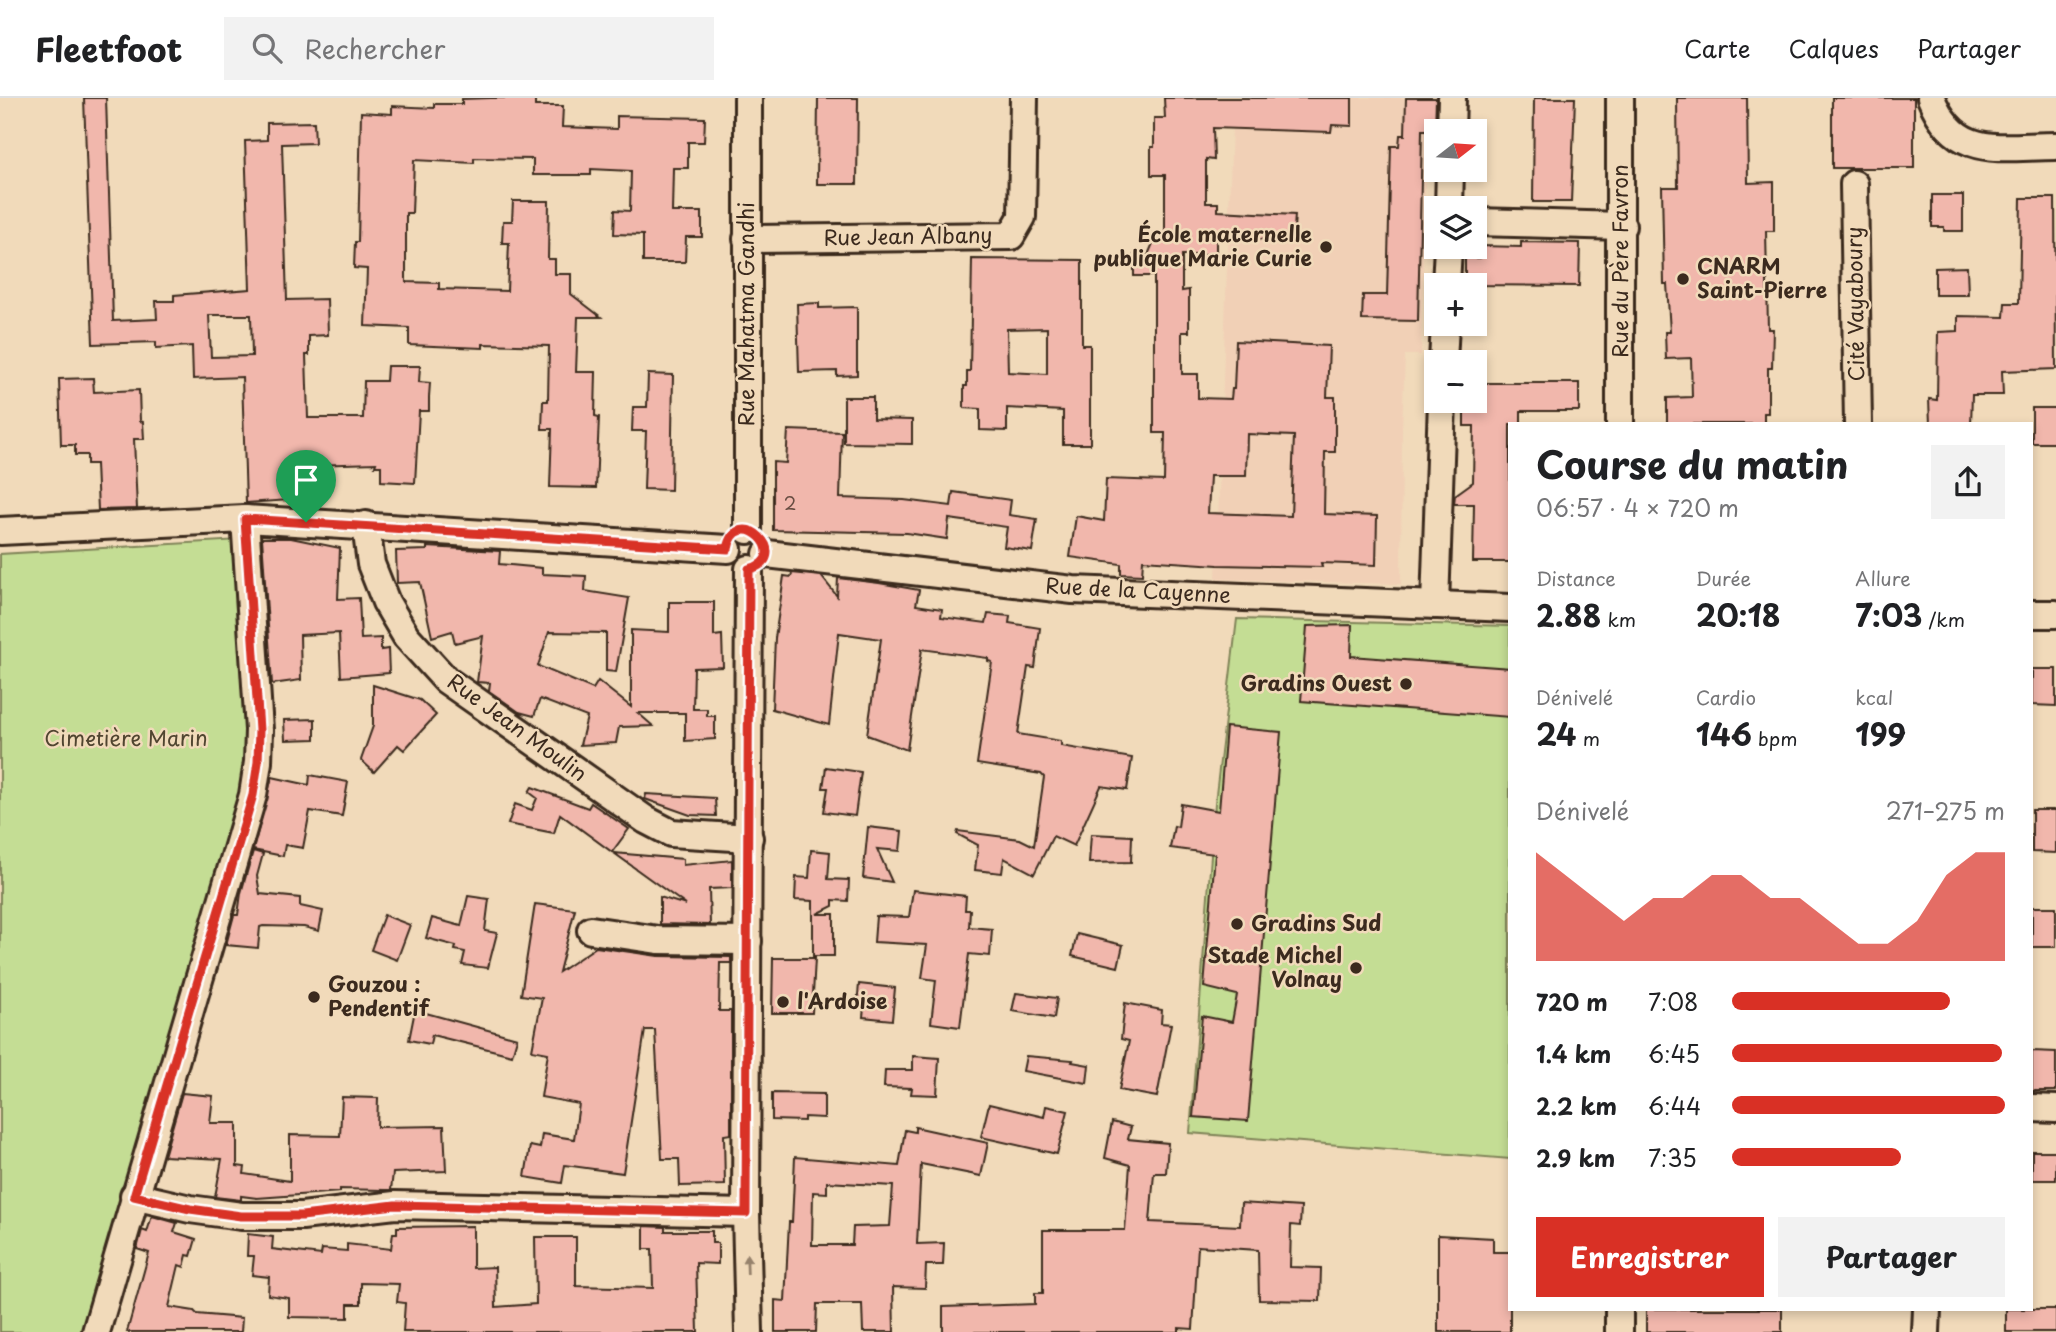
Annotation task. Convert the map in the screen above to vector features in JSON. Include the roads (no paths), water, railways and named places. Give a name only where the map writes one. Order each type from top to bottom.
[{"type":"street","name":"Rue Mahatma Gandhi","points":[[748,98],[748,530]]},
{"type":"street","name":"Rue Jean Albany","points":[[747,239],[1011,236],[1022,217],[1024,98]]},
{"type":"street","points":[[1451,119],[1452,98]]},
{"type":"street","name":"Rue du Père Favron","points":[[1620,98],[1620,422]]},
{"type":"street","points":[[1931,98],[1941,122],[1955,136],[1973,145],[2056,146]]},
{"type":"street","name":"Cité Vayaboury","points":[[1854,184],[1858,422]]},
{"type":"street","points":[[1487,222],[1622,226]]},
{"type":"street","points":[[1435,605],[1442,413]]},
{"type":"street","points":[[0,531],[245,519],[728,549]]},
{"type":"street","points":[[96,1332],[254,784],[259,730],[245,519]]},
{"type":"street","name":"Rue Jean Moulin","points":[[366,525],[371,564],[386,603],[406,636],[446,680],[635,812],[671,832],[749,838]]},
{"type":"street","points":[[749,1332],[746,1213],[749,838],[758,561],[762,538],[748,530],[734,536],[728,549],[733,563],[758,561]]},
{"type":"street","name":"Rue de la Cayenne","points":[[758,561],[1073,590],[1508,608]]},
{"type":"street","points":[[2033,614],[2056,614]]},
{"type":"street","points":[[591,930],[658,940],[748,941]]},
{"type":"street","points":[[2033,1108],[2056,1109]]},
{"type":"street","points":[[134,1196],[190,1209],[241,1216],[302,1216],[395,1205],[746,1213]]},
{"type":"street","points":[[1619,1311],[1619,1332]]},
{"type":"street","points":[[1926,1332],[1927,1311]]},
{"type":"place","name":"École maternelle publique Marie Curie","points":[[1326,247]]},
{"type":"place","name":"CNARM Saint-Pierre","points":[[1683,279]]},
{"type":"place","name":"Gradins Ouest","points":[[1406,684]]},
{"type":"place","name":"Gradins Sud","points":[[1237,924]]},
{"type":"place","name":"Stade Michel Volnay","points":[[1356,968]]},
{"type":"place","name":"Gouzou : Pendentif","points":[[314,997]]},
{"type":"place","name":"l'Ardoise","points":[[783,1002]]},
{"type":"park label","name":"Cimetière Marin","points":[[126,739]]}]
